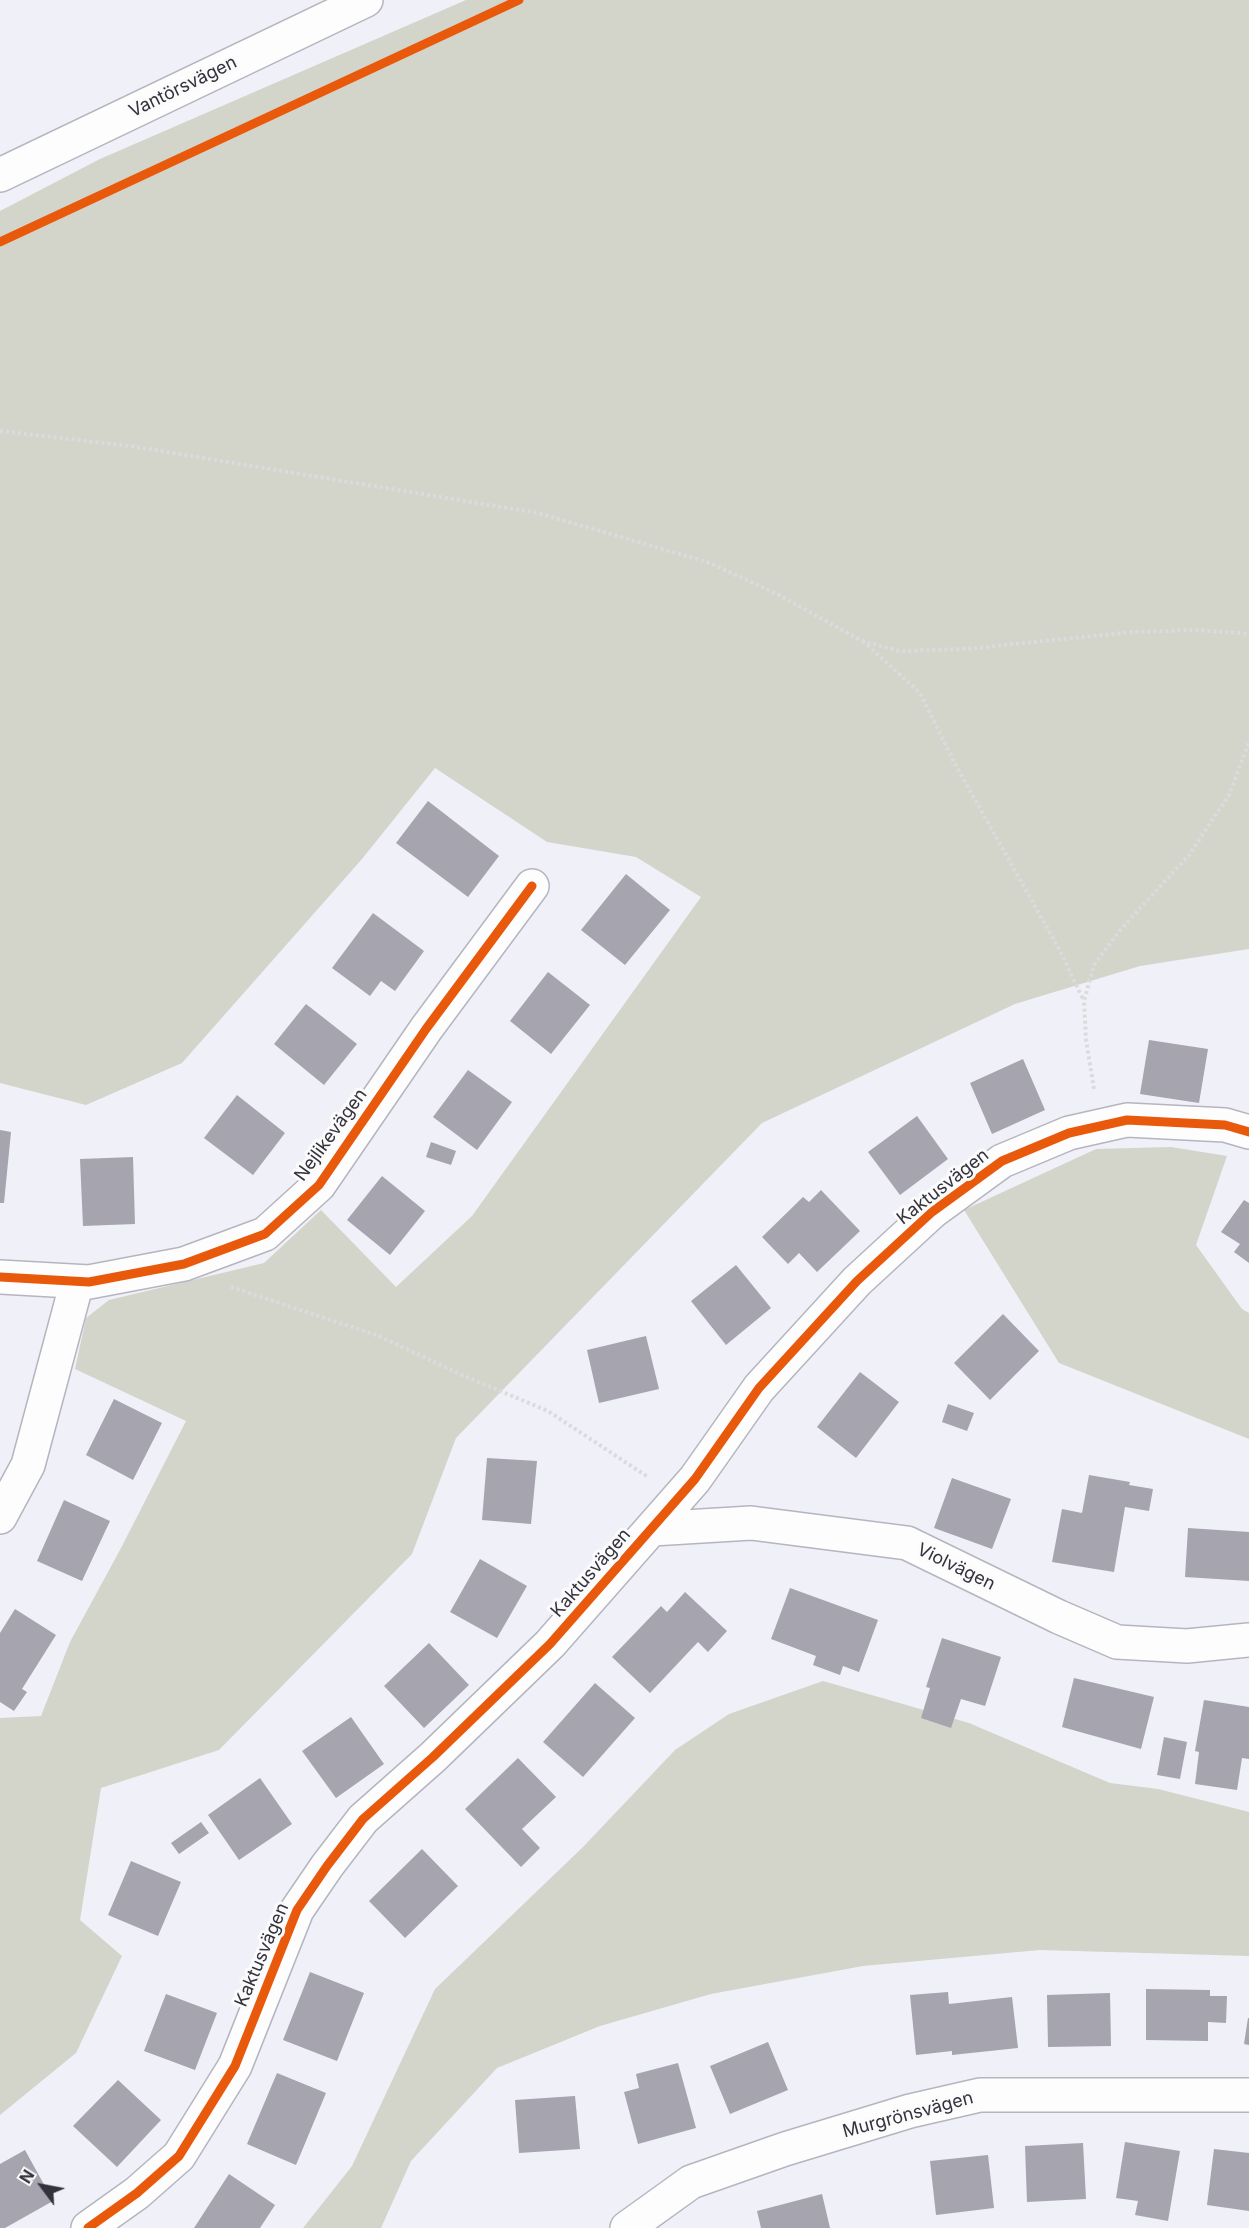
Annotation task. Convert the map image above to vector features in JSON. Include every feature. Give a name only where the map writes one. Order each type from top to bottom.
[{"type":"street","name":"Vantörsvägen","points":[[0,175],[366,0]]},
{"type":"street","name":"Nejlikevägen","points":[[0,1277],[89,1282],[184,1264],[265,1234],[319,1185],[426,1029],[532,886]]},
{"type":"street","name":"Kaktusvägen","points":[[88,2228],[137,2193],[179,2156],[235,2066],[297,1910],[363,1819],[433,1757],[550,1644],[695,1479],[759,1388],[857,1281],[932,1212],[1002,1161],[1069,1133],[1127,1120],[1225,1125],[1249,1132]]},
{"type":"street","points":[[0,1517],[28,1465],[77,1282]]},
{"type":"street","name":"Violvägen","points":[[652,1529],[751,1523],[907,1543],[1059,1617],[1117,1642],[1187,1646],[1249,1640]]},
{"type":"street","name":"Murgrönsvägen","points":[[627,2228],[691,2182],[785,2149],[898,2115],[980,2096],[1249,2095]]},
{"type":"path","points":[[0,431],[130,447],[537,513],[710,563],[777,594],[862,641],[920,693],[955,764],[1059,949],[1084,1001]]},
{"type":"path","points":[[862,641],[899,651],[966,649],[1132,632],[1198,630],[1249,634]]},
{"type":"path","points":[[1100,1126],[1086,1040],[1084,1001],[1094,965],[1121,929],[1189,855],[1229,795],[1249,742]]},
{"type":"path","points":[[184,1264],[230,1286],[379,1336],[462,1375],[548,1411],[636,1468],[678,1499]]},
{"type":"shaded area","points":[[466,0],[1249,0],[1249,949],[1140,966],[1015,1004],[762,1123],[456,1438],[412,1554],[219,1750],[101,1788],[80,1920],[122,1956],[76,2053],[0,2115],[0,1718],[41,1716],[70,1642],[186,1421],[75,1369],[86,1318],[109,1300],[264,1263],[321,1210],[396,1287],[472,1216],[701,897],[636,857],[547,842],[435,768],[362,859],[182,1063],[86,1105],[0,1083],[0,211],[100,159]]},
{"type":"shaded area","points":[[1171,1147],[1227,1156],[1196,1245],[1242,1309],[1249,1313],[1249,1439],[1059,1363],[964,1210],[1096,1149]]},
{"type":"shaded area","points":[[823,1681],[969,1723],[1110,1783],[1158,1789],[1249,1812],[1249,1956],[1040,1950],[863,1966],[711,1994],[600,2026],[497,2068],[411,2161],[381,2228],[303,2228],[352,2166],[435,1989],[583,1847],[675,1750],[729,1714]]},
{"type":"building","points":[[428,801],[499,856],[468,897],[396,843]]},
{"type":"building","points":[[626,874],[670,910],[625,965],[581,930]]},
{"type":"building","points":[[373,913],[424,951],[395,991],[381,981],[370,996],[332,968]]},
{"type":"building","points":[[548,972],[590,1005],[551,1054],[510,1021]]},
{"type":"building","points":[[306,1004],[357,1044],[324,1085],[274,1044]]},
{"type":"building","points":[[1149,1040],[1208,1049],[1199,1103],[1140,1094]]},
{"type":"building","points":[[1023,1059],[1045,1110],[992,1134],[970,1083]]},
{"type":"building","points":[[468,1070],[512,1102],[477,1150],[433,1117]]},
{"type":"building","points":[[237,1095],[285,1133],[253,1175],[204,1138]]},
{"type":"building","points":[[917,1116],[948,1159],[900,1195],[868,1152]]},
{"type":"building","points":[[0,1130],[11,1132],[4,1203],[0,1203]]},
{"type":"building","points":[[431,1142],[456,1151],[451,1165],[426,1157]]},
{"type":"building","points":[[133,1157],[135,1224],[83,1226],[80,1159]]},
{"type":"building","points":[[382,1176],[425,1211],[390,1255],[347,1220]]},
{"type":"building","points":[[821,1190],[860,1231],[817,1272],[799,1253],[788,1264],[762,1237],[803,1197],[809,1202]]},
{"type":"building","points":[[1244,1200],[1249,1203],[1249,1263],[1234,1252],[1240,1244],[1221,1232]]},
{"type":"building","points":[[736,1265],[771,1308],[726,1345],[691,1301]]},
{"type":"building","points":[[1003,1314],[1039,1351],[990,1400],[954,1363]]},
{"type":"building","points":[[646,1336],[659,1389],[599,1403],[587,1350]]},
{"type":"building","points":[[860,1372],[899,1402],[856,1458],[817,1427]]},
{"type":"building","points":[[114,1399],[162,1423],[133,1480],[86,1455]]},
{"type":"building","points":[[948,1404],[974,1413],[967,1431],[942,1422]]},
{"type":"building","points":[[487,1458],[537,1461],[531,1524],[482,1520]]},
{"type":"building","points":[[1089,1475],[1130,1482],[1129,1485],[1153,1489],[1149,1511],[1125,1507],[1114,1572],[1052,1562],[1062,1509],[1082,1513]]},
{"type":"building","points":[[952,1478],[1011,1499],[992,1549],[934,1528]]},
{"type":"building","points":[[64,1500],[110,1521],[82,1581],[37,1561]]},
{"type":"building","points":[[1188,1528],[1249,1532],[1249,1581],[1185,1577]]},
{"type":"building","points":[[480,1559],[527,1586],[497,1638],[450,1612]]},
{"type":"building","points":[[790,1588],[878,1620],[859,1672],[843,1666],[840,1675],[813,1665],[816,1656],[771,1639]]},
{"type":"building","points":[[685,1592],[727,1631],[708,1652],[698,1642],[650,1693],[612,1657],[661,1606],[667,1612]]},
{"type":"building","points":[[15,1609],[56,1635],[22,1689],[27,1692],[14,1711],[0,1702],[0,1633]]},
{"type":"building","points":[[942,1638],[1001,1657],[985,1706],[961,1699],[951,1728],[921,1718],[930,1688],[926,1687]]},
{"type":"building","points":[[429,1643],[469,1685],[424,1728],[384,1686]]},
{"type":"building","points":[[1074,1678],[1154,1697],[1141,1749],[1062,1727]]},
{"type":"building","points":[[595,1683],[635,1718],[583,1777],[543,1742]]},
{"type":"building","points":[[1204,1700],[1249,1707],[1249,1759],[1242,1758],[1237,1790],[1195,1784],[1199,1752],[1195,1751]]},
{"type":"building","points":[[351,1717],[384,1764],[336,1798],[302,1751]]},
{"type":"building","points":[[1164,1737],[1187,1742],[1180,1779],[1157,1775]]},
{"type":"building","points":[[518,1758],[556,1797],[522,1829],[540,1848],[521,1867],[465,1809]]},
{"type":"building","points":[[260,1778],[292,1824],[239,1860],[208,1815]]},
{"type":"building","points":[[201,1822],[209,1833],[179,1854],[171,1843]]},
{"type":"building","points":[[422,1849],[458,1886],[405,1938],[369,1901]]},
{"type":"building","points":[[131,1861],[181,1882],[158,1936],[108,1915]]},
{"type":"building","points":[[310,1972],[364,1993],[337,2061],[283,2040]]},
{"type":"building","points":[[1146,1989],[1210,1990],[1210,1996],[1227,1996],[1226,2023],[1208,2022],[1208,2041],[1146,2040]]},
{"type":"building","points":[[948,1992],[949,2004],[1012,1997],[1018,2048],[952,2055],[952,2051],[916,2055],[910,1995]]},
{"type":"building","points":[[1110,1993],[1111,2046],[1048,2047],[1047,1995]]},
{"type":"building","points":[[166,1994],[217,2013],[195,2070],[144,2051]]},
{"type":"building","points":[[1249,2018],[1249,2045],[1244,2044]]},
{"type":"building","points":[[768,2042],[788,2090],[730,2114],[710,2066]]},
{"type":"building","points":[[678,2063],[696,2128],[638,2144],[624,2092],[639,2088],[636,2074]]},
{"type":"building","points":[[277,2073],[326,2093],[296,2165],[247,2144]]},
{"type":"building","points":[[118,2080],[161,2120],[117,2167],[73,2126]]},
{"type":"building","points":[[575,2096],[580,2149],[519,2153],[515,2100]]},
{"type":"building","points":[[1125,2142],[1180,2151],[1168,2221],[1135,2215],[1138,2201],[1116,2198]]},
{"type":"building","points":[[1083,2143],[1086,2199],[1027,2202],[1025,2146]]},
{"type":"building","points":[[1214,2149],[1249,2153],[1249,2211],[1207,2205]]},
{"type":"building","points":[[25,2150],[53,2201],[5,2228],[0,2228],[0,2164]]},
{"type":"building","points":[[988,2155],[994,2208],[936,2215],[930,2161]]},
{"type":"building","points":[[229,2174],[275,2205],[260,2228],[194,2228]]},
{"type":"building","points":[[822,2194],[830,2228],[761,2228],[757,2211]]},
{"type":"cycle path","points":[[0,242],[519,0]]},
{"type":"cycle path","points":[[0,1277],[89,1282],[184,1264],[265,1234],[319,1185],[426,1029],[532,886]]},
{"type":"cycle path","points":[[88,2228],[137,2193],[179,2156],[235,2066],[297,1910],[363,1819],[433,1757],[550,1644],[695,1479],[759,1388],[857,1281],[932,1212],[1002,1161],[1069,1133],[1127,1120],[1225,1125],[1249,1132]]}]
